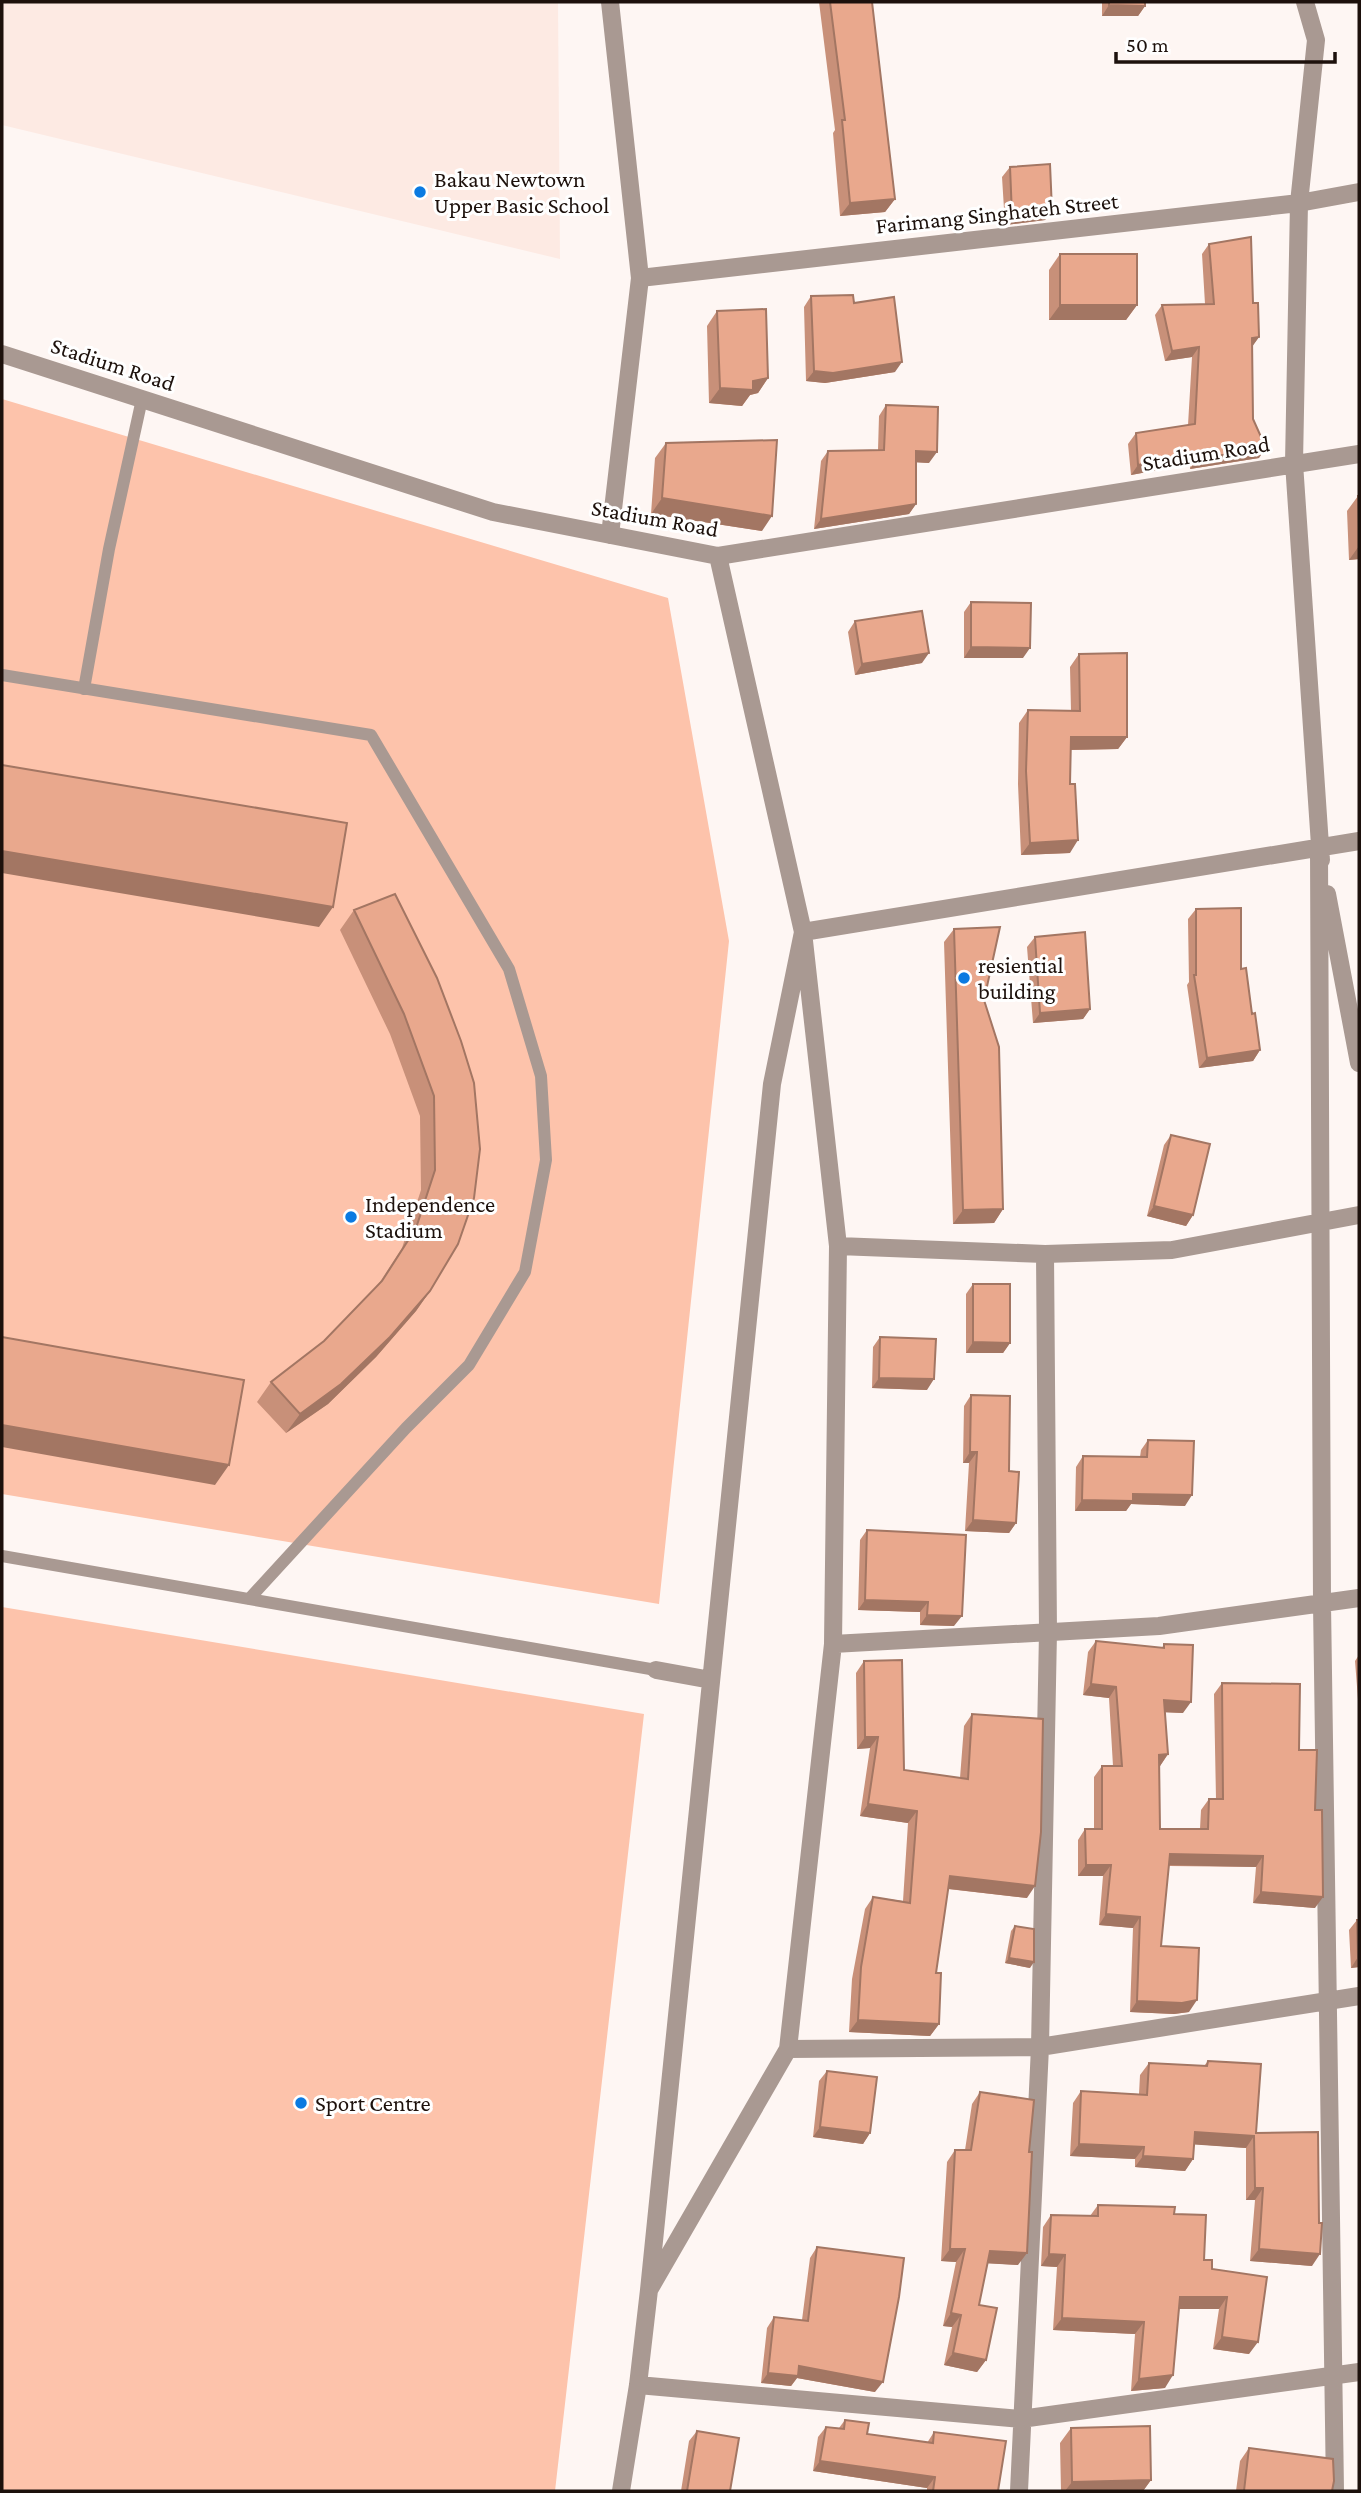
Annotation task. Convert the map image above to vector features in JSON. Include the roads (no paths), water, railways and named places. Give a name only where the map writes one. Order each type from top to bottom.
[{"type":"street","points":[[610,2],[640,278],[610,535]]},
{"type":"street","points":[[1305,2],[1316,40],[1299,203],[1294,463],[1319,849],[1322,1604],[1330,2001],[1335,2491]]},
{"type":"street","name":"Farimang Singhateh Street","points":[[640,278],[1299,203],[1359,192]]},
{"type":"street","name":"Stadium Road","points":[[2,354],[493,512],[718,556],[1359,454]]},
{"type":"street","points":[[649,2290],[788,2049],[833,1644],[838,1246],[803,932],[718,556]]},
{"type":"street","points":[[803,932],[1359,841]]},
{"type":"street","points":[[1319,849],[1359,1063]]},
{"type":"street","points":[[621,2491],[638,2385],[649,2290],[772,1084],[803,932]]},
{"type":"street","points":[[838,1246],[1045,1254],[1172,1250],[1359,1215]]},
{"type":"street","points":[[1019,2491],[1040,2047],[1048,1632],[1045,1254]]},
{"type":"street","points":[[833,1644],[1159,1626],[1359,1598]]},
{"type":"street","points":[[656,1670],[711,1679]]},
{"type":"street","points":[[788,2049],[1040,2047],[1359,1996]]},
{"type":"street","points":[[638,2385],[1021,2419],[1359,2372]]},
{"type":"lane","points":[[84,689],[109,549],[142,399]]},
{"type":"lane","points":[[2,675],[371,735],[509,969],[541,1076],[546,1160],[525,1272],[469,1365],[406,1427],[249,1599]]},
{"type":"lane","points":[[2,1556],[656,1670]]},
{"type":"place","name":"Bakau Newtown Upper Basic School","points":[[420,192]]},
{"type":"place","name":"resiential building","points":[[964,978]]},
{"type":"place","name":"Independence Stadium","points":[[351,1217]]},
{"type":"place","name":"Sport Centre","points":[[301,2103]]}]
